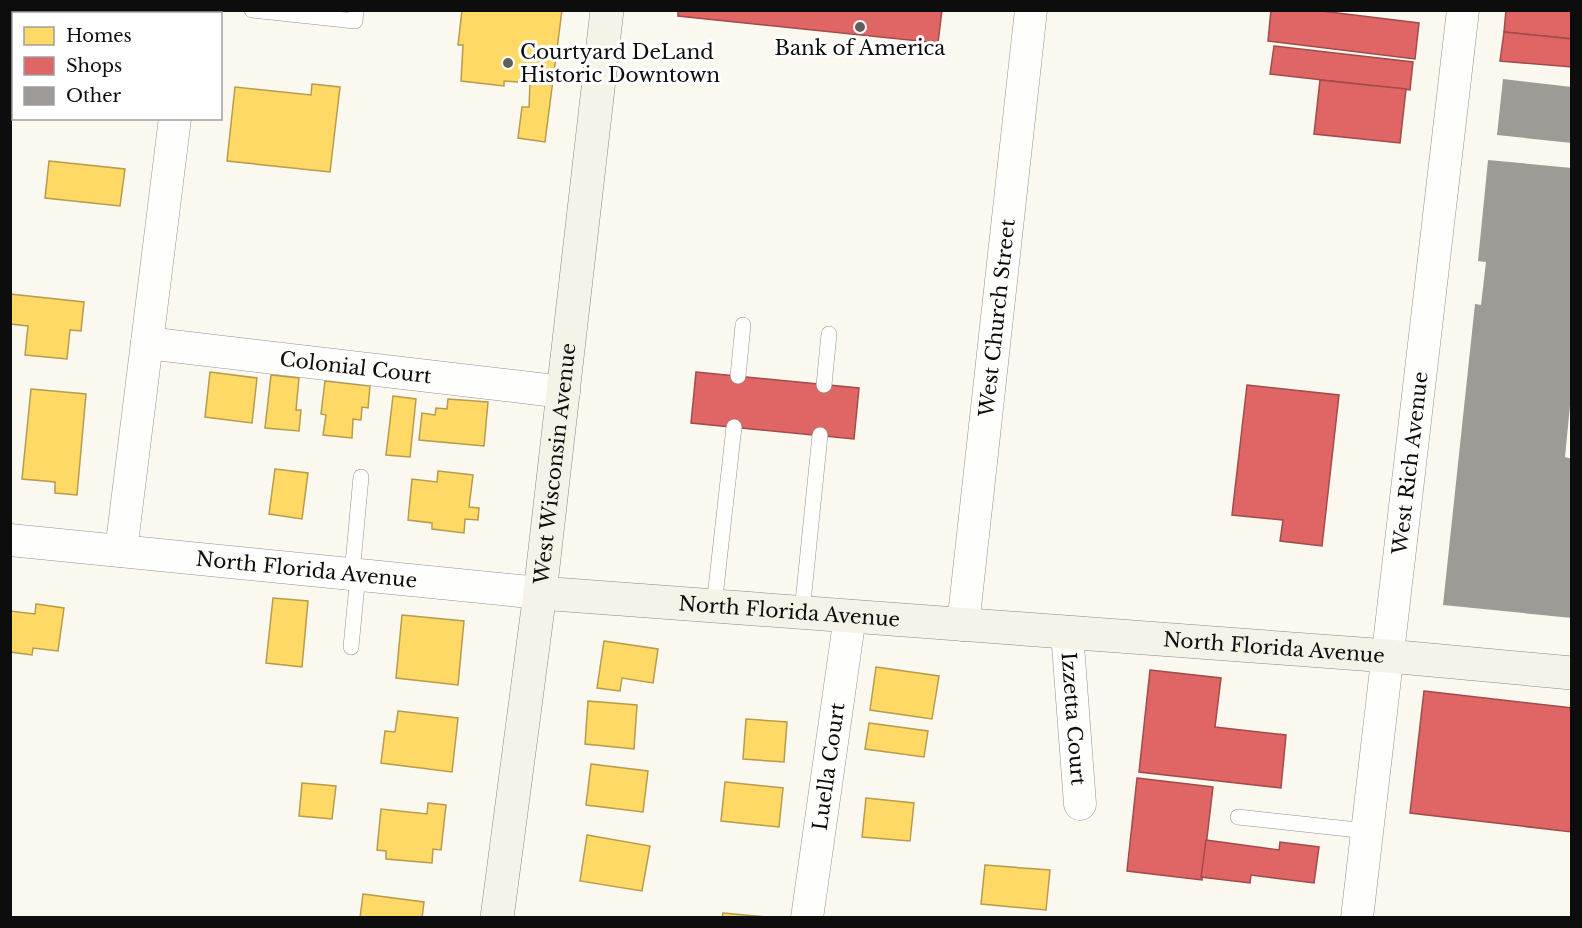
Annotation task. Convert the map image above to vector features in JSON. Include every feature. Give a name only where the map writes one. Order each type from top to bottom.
[{"type":"street","name":"West Wisconsin Avenue","points":[[497,918],[540,593],[607,10]]},
{"type":"street","name":"West Church Street","points":[[963,625],[1032,10]]},
{"type":"street","name":"West Rich Avenue","points":[[1357,918],[1463,10]]},
{"type":"street","points":[[121,551],[175,120]]},
{"type":"street","name":"Colonial Court","points":[[147,343],[564,392]]},
{"type":"street","name":"North Florida Avenue","points":[[10,540],[540,593],[1388,656],[1572,673]]},
{"type":"street","name":"Luella Court","points":[[807,918],[850,616]]},
{"type":"street","name":"Izzetta Court","points":[[1067,632],[1080,804]]},
{"type":"lane","points":[[252,10],[355,21],[356,10]]},
{"type":"lane","points":[[738,376],[743,325]]},
{"type":"lane","points":[[824,385],[830,333]]},
{"type":"lane","points":[[714,606],[734,427]]},
{"type":"lane","points":[[802,612],[820,435]]},
{"type":"lane","points":[[351,646],[362,477]]},
{"type":"lane","points":[[1238,817],[1367,831]]},
{"type":"building: Homes","points":[[56,10],[91,10],[104,12],[56,12]]},
{"type":"building: Homes","name":"Courtyard DeLand Historic Downtown","points":[[462,10],[562,10],[545,142],[518,138],[522,107],[529,107],[530,83],[504,81],[504,86],[461,81],[463,45],[458,45]]},
{"type":"building: Homes","points":[[312,84],[340,87],[330,172],[227,161],[235,87],[311,95]]},
{"type":"building: Homes","points":[[49,161],[125,169],[120,206],[45,198]]},
{"type":"building: Homes","points":[[10,294],[84,302],[81,331],[70,330],[67,359],[25,355],[28,326],[10,324]]},
{"type":"building: Homes","points":[[210,372],[257,378],[252,423],[205,417]]},
{"type":"building: Homes","points":[[271,375],[299,378],[296,410],[301,410],[299,431],[265,428]]},
{"type":"building: Homes","points":[[325,381],[370,386],[368,408],[362,407],[361,420],[353,419],[352,438],[323,435],[326,415],[321,414]]},
{"type":"building: Homes","points":[[31,389],[86,394],[77,495],[55,493],[55,482],[22,479]]},
{"type":"building: Homes","points":[[393,396],[416,399],[410,457],[386,455]]},
{"type":"building: Homes","points":[[448,399],[488,402],[484,446],[419,440],[422,413],[435,415],[436,408],[447,409]]},
{"type":"building: Homes","points":[[275,469],[308,473],[302,519],[269,514]]},
{"type":"building: Homes","points":[[438,471],[473,475],[469,507],[479,508],[478,520],[465,519],[464,533],[432,529],[432,523],[408,520],[412,479],[437,482]]},
{"type":"building: Homes","points":[[273,598],[308,601],[302,667],[266,663]]},
{"type":"building: Homes","points":[[36,604],[64,608],[58,651],[33,648],[32,655],[10,652],[10,611],[35,614]]},
{"type":"building: Homes","points":[[402,615],[464,621],[458,685],[396,678]]},
{"type":"building: Homes","points":[[604,641],[658,649],[653,683],[622,678],[620,691],[597,688]]},
{"type":"building: Homes","points":[[876,667],[939,676],[932,719],[870,710]]},
{"type":"building: Homes","points":[[588,701],[637,705],[634,749],[585,744]]},
{"type":"building: Homes","points":[[398,711],[458,718],[452,772],[381,763],[385,731],[395,732]]},
{"type":"building: Homes","points":[[746,719],[787,722],[784,762],[743,759]]},
{"type":"building: Homes","points":[[869,723],[928,731],[924,757],[865,749]]},
{"type":"building: Homes","points":[[591,764],[648,771],[643,812],[586,805]]},
{"type":"building: Homes","points":[[725,782],[783,788],[779,827],[721,821]]},
{"type":"building: Homes","points":[[302,783],[336,786],[332,819],[299,816]]},
{"type":"building: Homes","points":[[866,798],[914,803],[910,841],[862,837]]},
{"type":"building: Homes","points":[[428,803],[446,805],[441,850],[433,849],[432,863],[386,859],[386,851],[377,850],[381,809],[427,814]]},
{"type":"building: Homes","points":[[587,835],[650,846],[642,891],[580,881]]},
{"type":"building: Homes","points":[[985,865],[1050,870],[1046,910],[981,904]]},
{"type":"building: Homes","points":[[363,894],[424,902],[422,918],[360,918]]},
{"type":"building: Homes","points":[[723,913],[766,917],[766,918],[722,918]]},
{"type":"building: Shops","name":"Bank of America","points":[[678,10],[942,10],[938,43],[678,16]]},
{"type":"building: Shops","points":[[1271,10],[1313,10],[1419,23],[1415,59],[1268,41]]},
{"type":"building: Shops","points":[[1506,10],[1572,10],[1572,39],[1504,32]]},
{"type":"building: Shops","points":[[1504,32],[1572,39],[1572,67],[1500,61]]},
{"type":"building: Shops","points":[[1274,46],[1413,62],[1410,90],[1270,74]]},
{"type":"building: Shops","points":[[1320,80],[1406,89],[1400,143],[1314,134]]},
{"type":"building: Shops","points":[[696,372],[859,388],[854,439],[691,423]]},
{"type":"building: Shops","points":[[1247,385],[1339,395],[1322,546],[1280,541],[1283,520],[1232,515]]},
{"type":"building: Shops","points":[[1150,670],[1221,678],[1215,727],[1286,735],[1281,788],[1139,772]]},
{"type":"building: Shops","points":[[1424,691],[1572,708],[1572,832],[1410,813]]},
{"type":"building: Shops","points":[[1137,778],[1213,787],[1202,880],[1127,871]]},
{"type":"building: Shops","points":[[1206,840],[1279,850],[1280,842],[1319,847],[1314,883],[1251,875],[1250,883],[1201,877]]},
{"type":"building: Other","points":[[1503,79],[1572,87],[1572,143],[1497,135]]},
{"type":"building: Other","points":[[1488,160],[1572,168],[1572,385],[1565,457],[1572,459],[1572,618],[1443,605],[1475,304],[1481,305],[1486,262],[1478,261]]},
{"type":"place","name":"Bank of America","points":[[860,27]]},
{"type":"place","name":"Courtyard DeLand Historic Downtown","points":[[508,63]]}]
